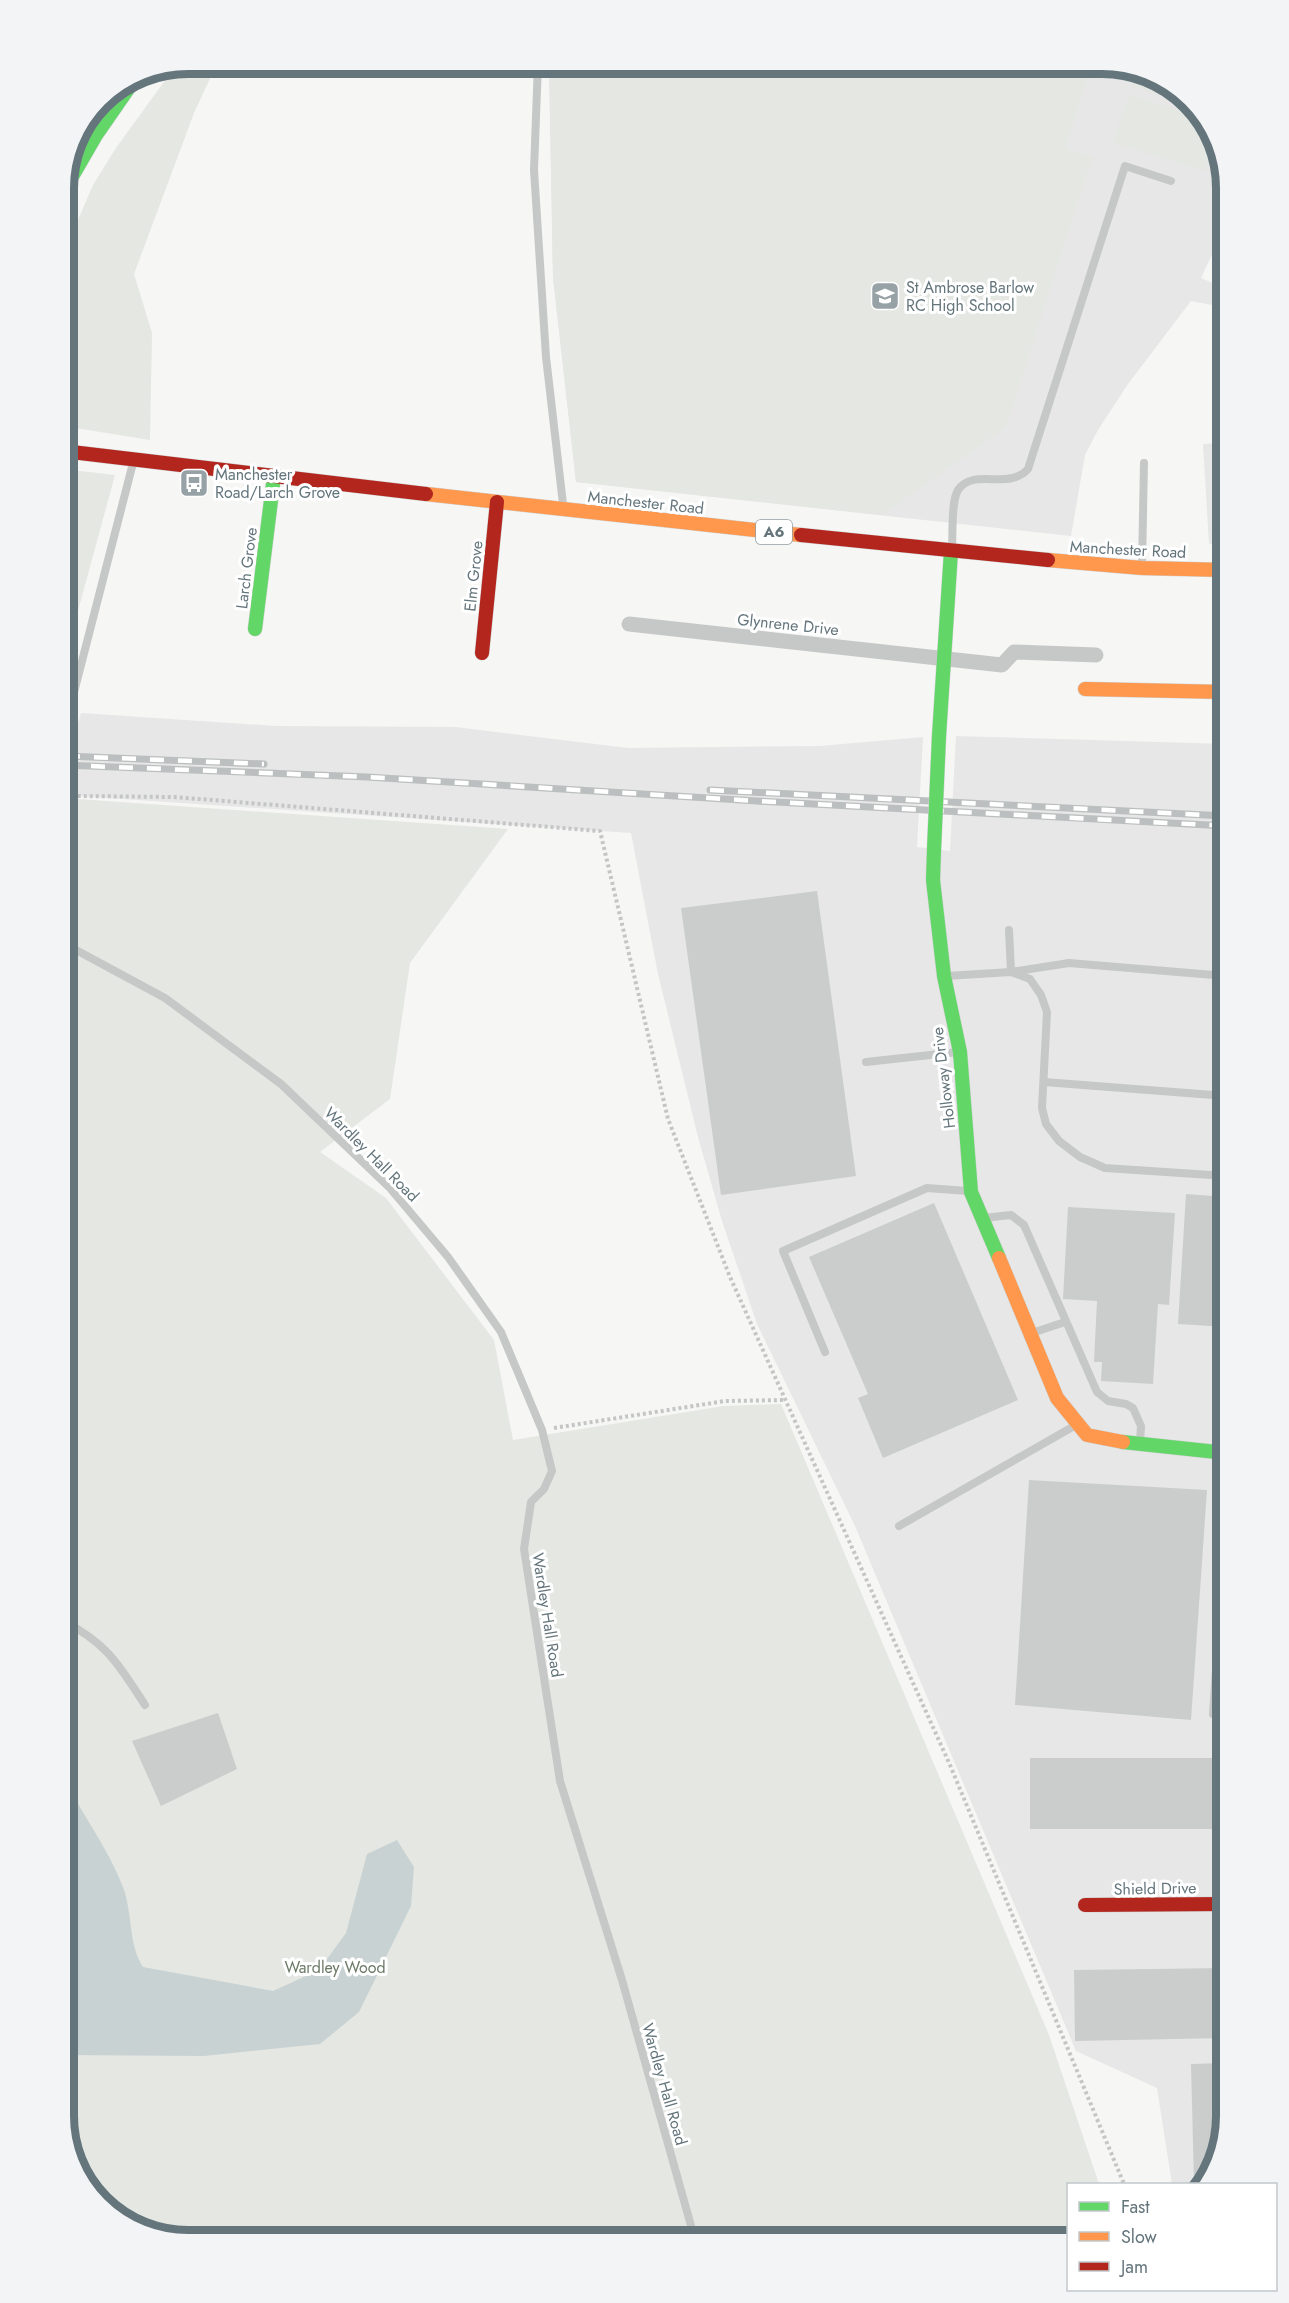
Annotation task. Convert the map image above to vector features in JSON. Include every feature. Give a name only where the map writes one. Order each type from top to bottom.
[{"type":"main road","points":[[74,173],[96,135],[126,92]]},
{"type":"main road","name":"Manchester Road","points":[[74,453],[951,551],[1142,568],[1216,570]]},
{"type":"main road","name":"Larch Grove","points":[[255,628],[274,476]]},
{"type":"main road","name":"Elm Grove","points":[[482,653],[497,502]]},
{"type":"main road","name":"Holloway Drive","points":[[951,551],[943,660],[933,880],[944,976],[960,1052],[971,1192],[1057,1398],[1087,1435],[1140,1446],[1216,1452]]},
{"type":"main road","points":[[1085,689],[1216,692]]},
{"type":"main road","name":"Shield Drive","points":[[1085,1905],[1216,1904]]},
{"type":"street","name":"Glynrene Drive","points":[[629,624],[1002,665],[1014,652],[1096,655]]},
{"type":"lane","points":[[538,74],[534,170],[546,357],[563,509]]},
{"type":"lane","points":[[951,551],[958,490],[965,483],[974,480],[1015,479],[1028,469],[1125,166],[1171,181]]},
{"type":"lane","points":[[74,693],[134,459]]},
{"type":"lane","points":[[1142,568],[1144,463]]},
{"type":"lane","points":[[1009,930],[1011,972]]},
{"type":"lane","name":"Wardley Hall Road","points":[[74,949],[165,998],[281,1084],[389,1187],[448,1257],[501,1332],[542,1430],[552,1471],[544,1489],[531,1502],[524,1549],[561,1781],[622,1980],[691,2230]]},
{"type":"lane","points":[[944,976],[1011,972],[1069,963],[1216,975]]},
{"type":"lane","points":[[1011,972],[1030,979],[1041,995],[1047,1012],[1042,1108],[1046,1124],[1059,1141],[1080,1157],[1105,1168],[1216,1175]]},
{"type":"lane","points":[[866,1062],[960,1052]]},
{"type":"lane","points":[[1044,1082],[1216,1095]]},
{"type":"lane","points":[[825,1352],[783,1251],[927,1188],[971,1192]]},
{"type":"lane","points":[[982,1219],[1011,1215],[1024,1225],[1097,1392],[1108,1401],[1126,1404],[1133,1408],[1142,1426],[1140,1446]]},
{"type":"lane","points":[[1030,1334],[1065,1322]]},
{"type":"lane","points":[[899,1526],[1078,1424]]},
{"type":"lane","points":[[74,1626],[86,1632],[116,1659],[145,1705]]},
{"type":"lane","points":[[1213,1714],[1216,1670]]},
{"type":"path","points":[[74,795],[174,798],[600,831],[668,1119],[730,1277],[950,1765],[1124,2183]]},
{"type":"path","points":[[542,1430],[724,1401],[785,1400]]},
{"type":"shaded area","name":"St Ambrose Barlow RC High School","points":[[549,74],[1109,74],[1131,77],[1145,82],[1171,97],[1192,118],[1212,158],[1216,188],[1216,246],[1201,278],[1216,284],[1212,305],[1191,301],[1128,384],[1098,430],[1085,455],[1071,536],[576,482],[553,277]]},
{"type":"shaded area","points":[[1216,443],[1216,544],[1209,544],[1203,444]]},
{"type":"shaded area","points":[[81,713],[276,726],[455,727],[628,748],[820,746],[923,737],[917,847],[950,851],[956,736],[1216,744],[1216,2115],[1212,2145],[1204,2166],[1193,2183],[1172,2183],[1157,2088],[1076,2051],[855,1526],[757,1324],[722,1221],[698,1137],[658,974],[631,833],[74,796],[74,738]]},
{"type":"shaded area","points":[[74,1796],[110,1859],[123,1887],[135,1949],[143,1967],[273,1991],[319,1970],[346,1933],[367,1854],[397,1840],[414,1867],[411,1906],[359,2012],[320,2044],[204,2056],[74,2055]]},
{"type":"green space","points":[[212,74],[194,113],[134,274],[152,333],[150,440],[74,428],[74,229],[93,185],[116,148],[169,76]]},
{"type":"green space","name":"St Ambrose Barlow RC High School","points":[[549,74],[1089,74],[1065,149],[1092,157],[1006,427],[882,515],[576,482],[553,277]]},
{"type":"green space","points":[[1134,78],[1158,89],[1175,100],[1131,86]]},
{"type":"green space","points":[[1129,95],[1188,114],[1200,131],[1210,153],[1204,171],[1113,142]]},
{"type":"green space","points":[[74,470],[115,475],[74,626]]},
{"type":"green space","name":"Wardley Wood","points":[[74,799],[508,829],[410,963],[390,1099],[320,1152],[386,1198],[494,1340],[513,1440],[724,1406],[781,1404],[1049,2035],[1099,2183],[1067,2183],[1067,2230],[180,2229],[137,2218],[118,2206],[97,2185],[82,2159],[77,2145],[74,2123]]},
{"type":"building","points":[[817,891],[856,1176],[721,1195],[681,908]]},
{"type":"building","points":[[1186,1194],[1216,1196],[1216,1326],[1178,1324]]},
{"type":"building","points":[[934,1203],[1018,1400],[883,1458],[858,1398],[868,1394],[809,1257]]},
{"type":"building","points":[[1068,1207],[1175,1213],[1169,1305],[1158,1304],[1153,1384],[1101,1381],[1102,1362],[1094,1362],[1097,1301],[1063,1299]]},
{"type":"building","points":[[1029,1480],[1207,1490],[1191,1720],[1015,1705]]},
{"type":"building","points":[[218,1713],[237,1769],[161,1806],[132,1741]]},
{"type":"building","points":[[1030,1758],[1216,1758],[1216,1829],[1030,1829]]},
{"type":"building","points":[[1216,1968],[1216,2038],[1075,2041],[1074,1970]]},
{"type":"building","points":[[1216,2063],[1215,2130],[1204,2166],[1194,2182],[1191,2064]]},
{"type":"railway","points":[[74,756],[264,764]]},
{"type":"railway","points":[[74,765],[367,777],[1216,825]]},
{"type":"railway","points":[[710,790],[1216,815]]},
{"type":"traffic: fast","points":[[74,173],[96,135],[126,92]]},
{"type":"traffic: fast","points":[[255,629],[274,476]]},
{"type":"traffic: fast","points":[[939,736],[951,551]]},
{"type":"traffic: fast","points":[[934,850],[939,736]]},
{"type":"traffic: fast","points":[[934,850],[933,880],[944,976],[960,1052],[971,1192],[999,1258]]},
{"type":"traffic: fast","points":[[1123,1442],[1216,1452]]},
{"type":"traffic: slow","points":[[426,494],[801,535]]},
{"type":"traffic: slow","points":[[1048,560],[1142,568],[1216,570]]},
{"type":"traffic: slow","points":[[1085,689],[1216,692]]},
{"type":"traffic: slow","points":[[999,1258],[1057,1398],[1087,1435],[1123,1442]]},
{"type":"traffic: jam","points":[[74,452],[426,494]]},
{"type":"traffic: jam","points":[[482,653],[497,502]]},
{"type":"traffic: jam","points":[[801,535],[1048,560]]},
{"type":"traffic: jam","points":[[1085,1905],[1216,1904]]},
{"type":"place","name":"St Ambrose Barlow RC High School","points":[[885,296]]},
{"type":"place","name":"Manchester Road/Larch Grove","points":[[194,483]]}]
